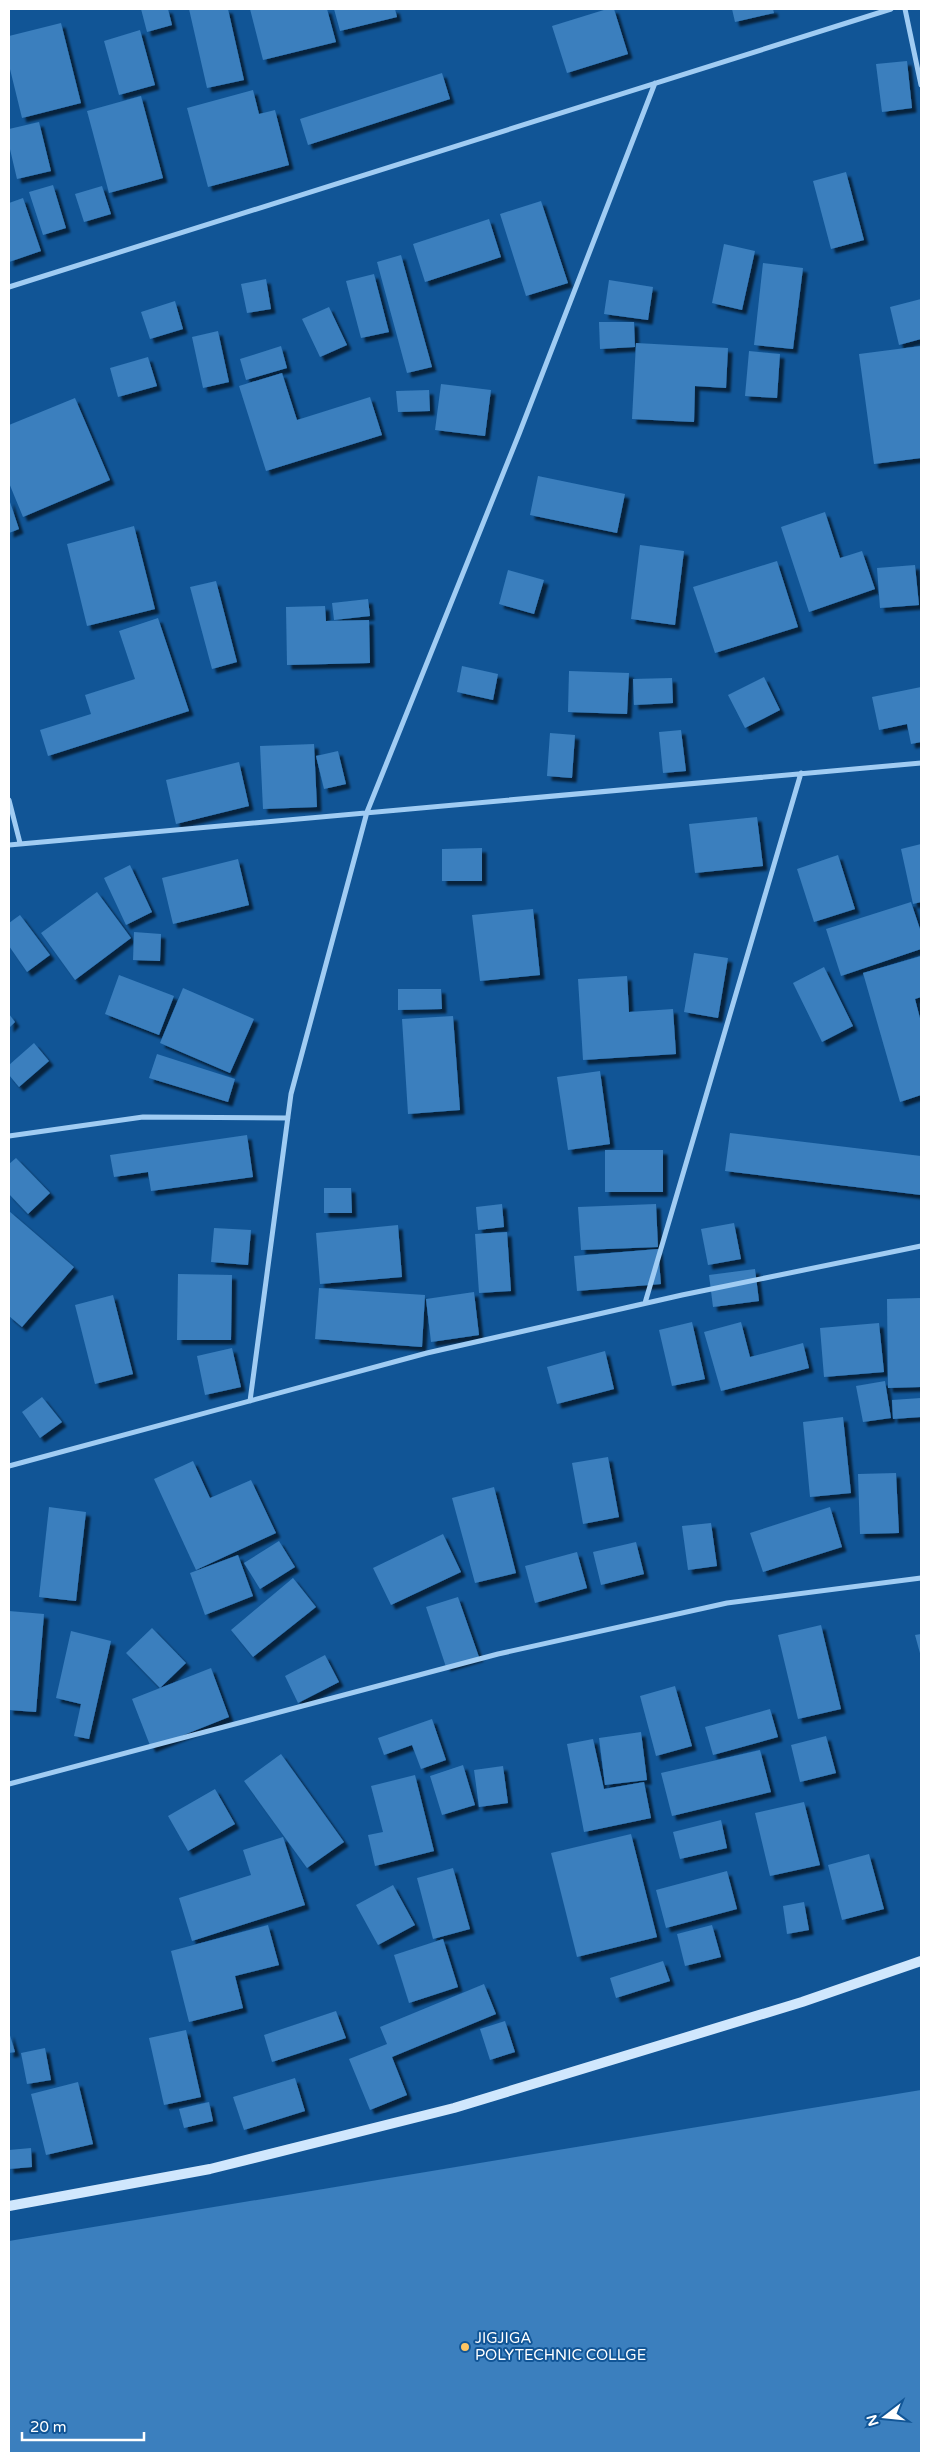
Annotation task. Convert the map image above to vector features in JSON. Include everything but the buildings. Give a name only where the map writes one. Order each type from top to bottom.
[{"type":"street","points":[[9,287],[891,9]]},
{"type":"street","points":[[905,9],[921,85]]},
{"type":"street","points":[[250,1401],[291,1094],[367,812],[519,434],[655,83]]},
{"type":"street","points":[[9,844],[921,763]]},
{"type":"street","points":[[645,1304],[802,774]]},
{"type":"street","points":[[9,800],[20,844]]},
{"type":"street","points":[[9,1136],[144,1117],[288,1118]]},
{"type":"street","points":[[9,1466],[427,1353],[645,1304],[921,1246]]},
{"type":"street","points":[[9,1784],[498,1654],[727,1603],[921,1578]]},
{"type":"street","points":[[9,2206],[210,2169],[454,2108],[802,2002],[921,1961]]},
{"type":"place","name":"JIGJIGA POLYTECHNIC COLLGE","points":[[465,2347]]}]
